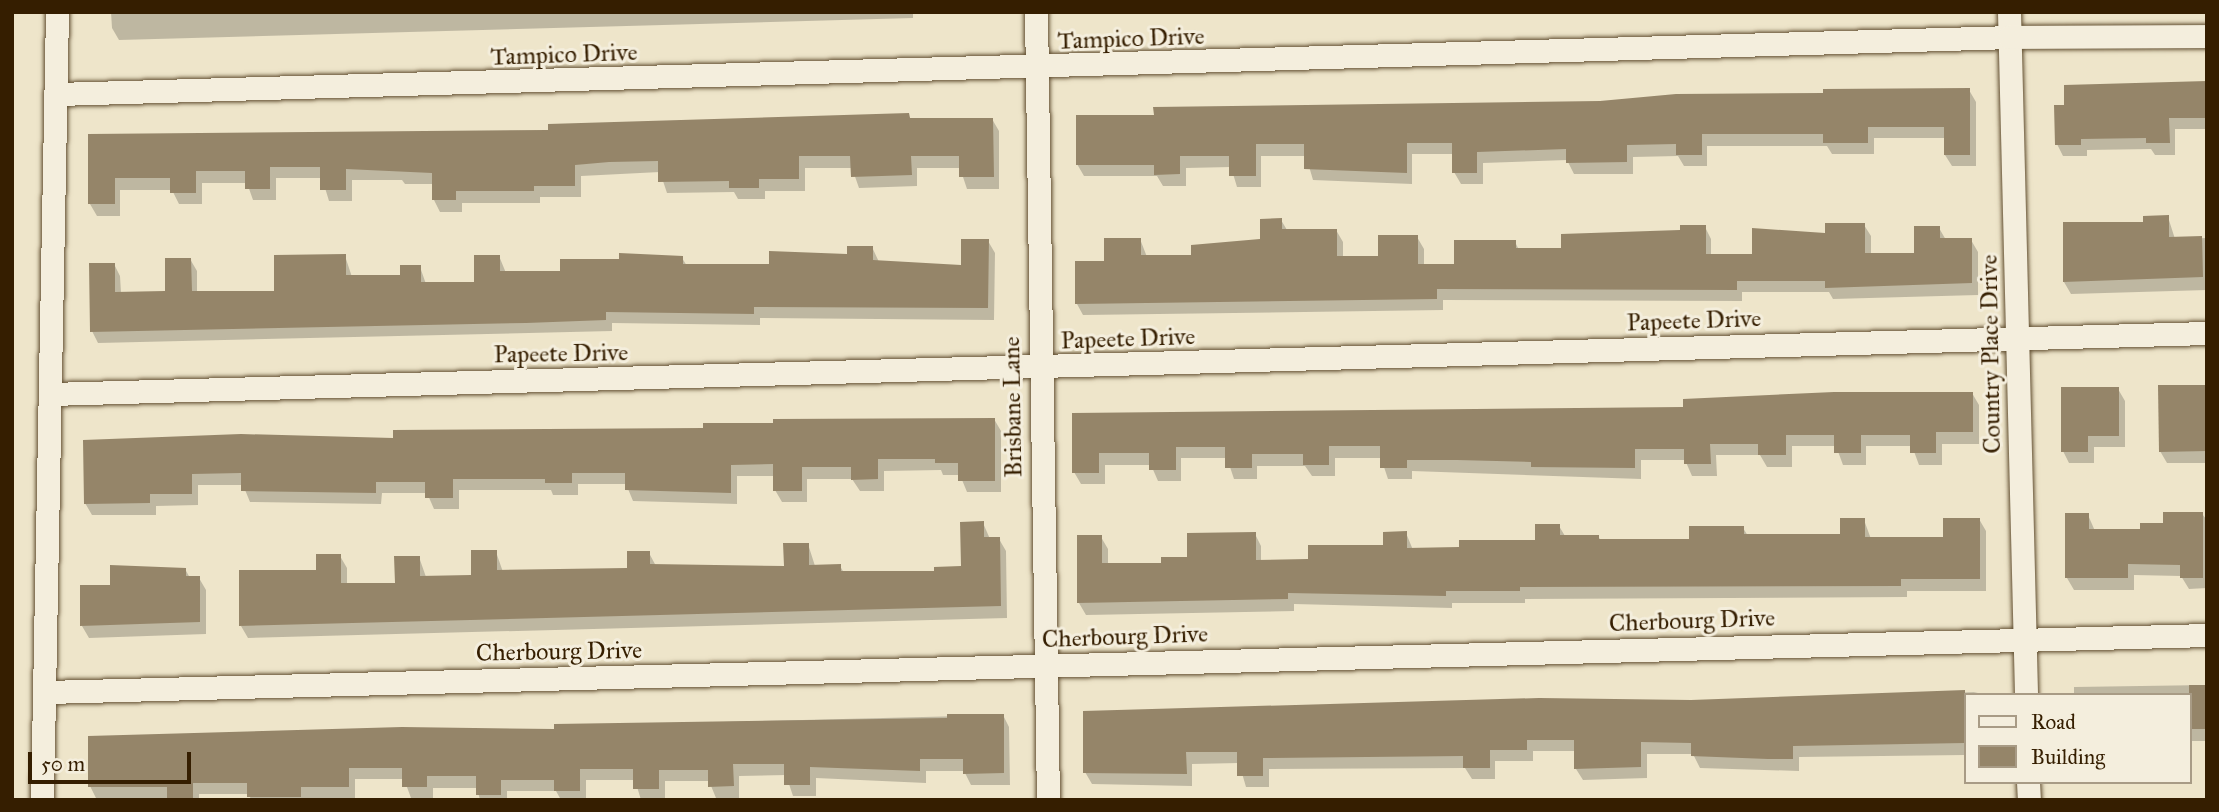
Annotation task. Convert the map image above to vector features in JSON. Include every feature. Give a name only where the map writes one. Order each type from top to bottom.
[{"type":"street","points":[[42,800],[57,12]]},
{"type":"street","name":"Brisbane Lane","points":[[1036,12],[1038,368],[1048,800]]},
{"type":"street","name":"Country Place Drive","points":[[2009,12],[2026,693]]},
{"type":"street","name":"Tampico Drive","points":[[57,94],[1037,68],[2010,37],[2207,36]]},
{"type":"street","name":"Papeete Drive","points":[[50,394],[2207,333]]},
{"type":"street","name":"Cherbourg Drive","points":[[46,691],[1046,666],[2024,637],[2207,635]]},
{"type":"building","points":[[2207,81],[2207,118],[2169,118],[2170,143],[2146,143],[2146,138],[2081,139],[2081,145],[2055,145],[2054,105],[2064,105],[2064,85]]},
{"type":"building","points":[[1970,88],[1970,155],[1944,155],[1944,127],[1868,127],[1868,143],[1823,143],[1823,134],[1702,134],[1702,155],[1676,155],[1676,144],[1627,145],[1627,162],[1566,163],[1566,149],[1477,152],[1477,173],[1452,173],[1452,143],[1407,143],[1407,173],[1304,169],[1304,144],[1256,144],[1256,176],[1229,176],[1229,156],[1180,156],[1180,174],[1154,175],[1154,165],[1076,165],[1076,115],[1154,115],[1153,107],[1600,101],[1676,94]]},
{"type":"building","points":[[909,113],[910,118],[993,118],[994,177],[959,177],[959,156],[911,156],[912,175],[851,177],[850,156],[799,156],[799,179],[759,179],[759,188],[729,188],[729,181],[658,182],[658,161],[609,162],[575,165],[575,186],[534,186],[534,191],[456,191],[456,200],[432,200],[432,173],[346,169],[346,190],[320,190],[320,167],[270,167],[270,189],[245,189],[245,171],[196,171],[196,193],[170,193],[170,178],[115,178],[115,204],[88,204],[88,134],[548,130],[548,124]]},
{"type":"building","points":[[2169,215],[2169,237],[2202,236],[2203,277],[2063,282],[2063,222],[2143,222],[2143,216]]},
{"type":"building","points":[[1282,218],[1282,229],[1337,229],[1337,256],[1378,256],[1378,235],[1418,235],[1418,264],[1454,264],[1454,240],[1516,240],[1516,248],[1561,248],[1561,234],[1680,230],[1680,225],[1706,225],[1706,254],[1752,254],[1752,228],[1825,233],[1825,223],[1865,223],[1865,253],[1914,253],[1914,226],[1940,226],[1940,238],[1972,238],[1972,283],[1825,288],[1825,281],[1737,281],[1737,290],[1437,289],[1437,299],[1075,304],[1075,261],[1104,261],[1104,238],[1141,238],[1141,255],[1191,255],[1191,245],[1260,239],[1260,219]]},
{"type":"building","points":[[961,239],[989,239],[988,308],[754,307],[754,314],[606,312],[606,320],[90,332],[89,263],[115,263],[115,292],[165,291],[165,258],[191,258],[192,291],[274,291],[274,255],[346,254],[346,275],[400,275],[400,265],[421,265],[421,282],[474,282],[474,255],[500,255],[500,271],[560,271],[560,259],[619,259],[619,253],[683,256],[683,264],[769,264],[769,251],[847,254],[847,246],[873,246],[873,260],[961,265]]},
{"type":"building","points":[[2158,385],[2207,385],[2207,451],[2159,452]]},
{"type":"building","points":[[2061,387],[2119,387],[2119,436],[2088,436],[2088,452],[2061,452]]},
{"type":"building","points":[[1834,392],[1973,392],[1973,432],[1936,432],[1936,453],[1910,453],[1910,435],[1861,435],[1861,453],[1834,453],[1834,435],[1786,435],[1786,455],[1758,455],[1758,444],[1710,444],[1711,464],[1684,464],[1684,449],[1635,449],[1635,468],[1531,467],[1531,462],[1407,460],[1407,468],[1380,468],[1380,446],[1329,446],[1329,465],[1303,465],[1303,454],[1252,454],[1252,468],[1225,468],[1225,447],[1176,447],[1176,470],[1149,470],[1149,453],[1099,453],[1099,473],[1072,473],[1072,413],[1683,407],[1683,399]]},
{"type":"building","points":[[995,418],[995,481],[958,481],[958,463],[935,463],[935,459],[878,459],[878,479],[851,480],[851,467],[802,467],[802,491],[773,491],[773,464],[731,465],[731,493],[625,490],[625,473],[572,473],[572,483],[545,483],[545,479],[453,479],[453,498],[425,498],[425,482],[376,482],[376,493],[241,491],[241,473],[192,474],[192,494],[150,494],[150,503],[84,504],[83,440],[241,434],[393,438],[393,430],[703,428],[703,423],[773,423],[773,419]]},
{"type":"building","points":[[2163,512],[2203,512],[2203,578],[2180,578],[2180,565],[2128,564],[2128,578],[2065,578],[2065,513],[2089,513],[2089,529],[2140,529],[2140,523],[2163,523]]},
{"type":"building","points":[[1840,518],[1865,518],[1865,537],[1943,537],[1943,518],[1980,518],[1980,579],[1901,579],[1901,586],[1520,587],[1520,591],[1446,591],[1446,596],[1288,593],[1288,599],[1077,603],[1077,535],[1102,535],[1102,563],[1161,563],[1161,557],[1187,557],[1187,533],[1256,532],[1256,560],[1308,559],[1308,545],[1383,545],[1383,532],[1407,531],[1407,548],[1459,547],[1459,540],[1535,540],[1535,524],[1560,524],[1560,535],[1599,535],[1599,539],[1689,539],[1689,526],[1744,526],[1744,534],[1840,534]]},
{"type":"building","points":[[984,521],[984,537],[1000,537],[1001,606],[239,626],[239,570],[316,570],[316,554],[341,554],[341,583],[395,583],[394,556],[420,556],[420,576],[471,575],[471,550],[497,550],[497,570],[627,568],[627,551],[650,551],[650,564],[784,566],[783,543],[809,543],[809,565],[841,564],[841,571],[934,571],[934,567],[961,566],[960,522]]},
{"type":"building","points":[[110,565],[186,568],[186,576],[200,576],[200,622],[80,626],[80,585],[110,585]]},
{"type":"building","points":[[2189,685],[2207,685],[2207,729],[2191,729]]},
{"type":"building","points":[[1965,690],[1964,743],[1793,746],[1793,759],[1768,759],[1691,756],[1691,743],[1641,742],[1641,767],[1574,769],[1574,740],[1527,740],[1527,750],[1490,750],[1490,768],[1463,768],[1463,756],[1263,758],[1263,776],[1237,776],[1237,752],[1186,752],[1187,774],[1083,773],[1083,711],[1539,698],[1691,700]]},
{"type":"building","points":[[947,714],[1004,714],[1004,773],[963,774],[963,759],[920,759],[920,771],[810,767],[810,785],[784,785],[784,764],[733,764],[734,786],[708,787],[708,770],[659,770],[659,789],[633,789],[633,769],[580,769],[580,791],[554,791],[554,780],[501,780],[501,795],[476,795],[476,776],[427,776],[427,787],[402,787],[402,768],[349,768],[349,787],[301,787],[301,797],[247,797],[247,783],[193,783],[193,800],[167,800],[167,787],[88,787],[88,736],[402,727],[554,729],[554,724],[947,718]]}]
